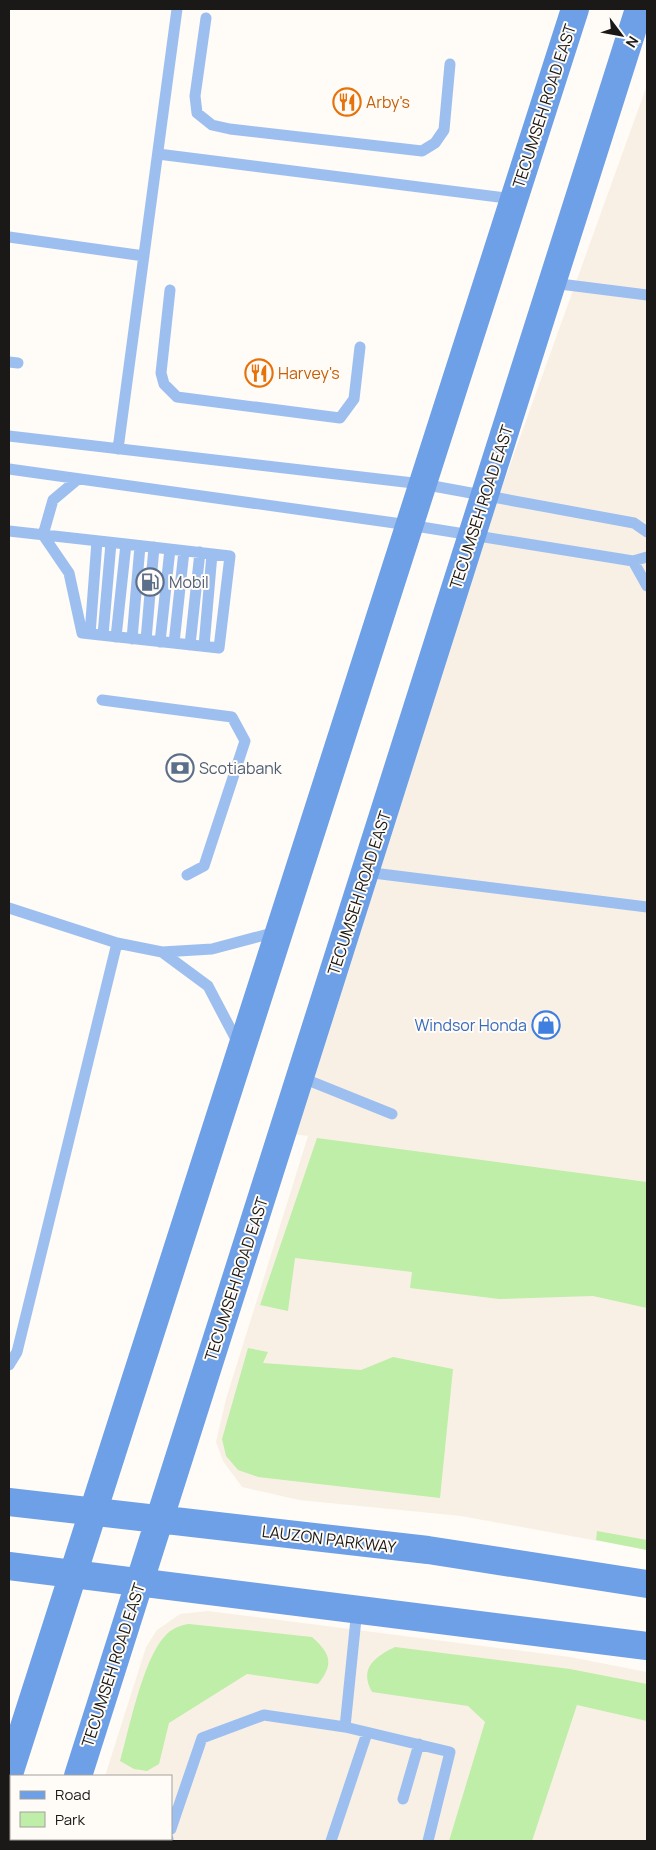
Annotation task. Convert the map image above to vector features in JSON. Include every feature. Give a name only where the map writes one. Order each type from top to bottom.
[{"type":"main road","name":"TECUMSEH ROAD EAST","points":[[9,1774],[14,1743],[92,1512],[575,9]]},
{"type":"main road","name":"TECUMSEH ROAD EAST","points":[[78,1775],[639,9]]},
{"type":"main road","name":"LAUZON PARKWAY","points":[[9,1502],[428,1550],[647,1584]]},
{"type":"main road","points":[[9,1566],[647,1646]]},
{"type":"lane","points":[[118,448],[177,9]]},
{"type":"lane","points":[[206,18],[195,96],[197,113],[212,125],[230,129],[422,150],[435,143],[444,130],[450,64]]},
{"type":"lane","points":[[158,154],[514,199]]},
{"type":"lane","points":[[9,237],[144,256]]},
{"type":"lane","points":[[552,282],[647,295]]},
{"type":"lane","points":[[170,290],[161,373],[164,384],[177,397],[340,418],[354,399],[360,347]]},
{"type":"lane","points":[[9,436],[422,484],[634,523],[647,532]]},
{"type":"lane","points":[[9,469],[409,525],[633,561],[647,557]]},
{"type":"lane","points":[[42,535],[53,500],[78,479]]},
{"type":"lane","points":[[9,531],[230,556],[219,648],[82,633],[68,573],[42,535]]},
{"type":"lane","points":[[90,634],[97,541]]},
{"type":"lane","points":[[103,635],[111,542]]},
{"type":"lane","points":[[116,637],[126,544]]},
{"type":"lane","points":[[132,639],[140,546]]},
{"type":"lane","points":[[146,640],[154,547]]},
{"type":"lane","points":[[160,642],[170,549]]},
{"type":"lane","points":[[174,643],[184,551]]},
{"type":"lane","points":[[190,645],[200,552]]},
{"type":"lane","points":[[204,646],[212,554]]},
{"type":"lane","points":[[633,561],[647,586]]},
{"type":"lane","points":[[102,700],[232,716],[245,741],[204,866],[186,876]]},
{"type":"lane","points":[[365,872],[647,907]]},
{"type":"lane","points":[[9,908],[117,943],[162,952],[212,950],[278,932]]},
{"type":"lane","points":[[9,1364],[17,1352],[117,943]]},
{"type":"lane","points":[[162,952],[208,986],[241,1048]]},
{"type":"lane","points":[[300,1077],[392,1114]]},
{"type":"lane","points":[[345,1728],[357,1609]]},
{"type":"lane","points":[[173,1813],[202,1738],[264,1715],[345,1728],[450,1752],[428,1841]]},
{"type":"lane","points":[[331,1841],[367,1733]]},
{"type":"lane","points":[[404,1799],[419,1744]]},
{"type":"shaded area","points":[[647,85],[647,1550],[461,1516],[299,1500],[242,1487],[223,1461],[216,1442],[226,1399],[308,1136],[270,1131]]},
{"type":"shaded area","points":[[208,1611],[570,1657],[647,1672],[647,1841],[85,1841],[172,1840],[172,1775],[105,1775],[146,1647],[157,1630],[180,1614]]},
{"type":"green space","points":[[317,1138],[647,1182],[647,1308],[593,1296],[499,1299],[410,1288],[412,1272],[295,1258],[288,1311],[260,1305]]},
{"type":"green space","points":[[248,1348],[268,1352],[263,1363],[361,1370],[393,1357],[453,1369],[440,1498],[258,1477],[238,1470],[226,1456],[222,1439]]},
{"type":"green space","points":[[597,1531],[647,1540],[647,1550],[596,1540]]},
{"type":"green space","points":[[189,1624],[312,1637],[326,1654],[328,1665],[318,1684],[247,1674],[169,1723],[159,1764],[147,1771],[134,1769],[120,1761],[143,1677],[157,1647],[165,1636],[182,1625]]},
{"type":"green space","points":[[395,1647],[570,1669],[647,1684],[647,1721],[577,1705],[532,1841],[449,1841],[485,1722],[468,1706],[372,1692],[368,1684],[368,1670],[375,1660]]},
{"type":"place","name":"Arby's","points":[[347,102]]},
{"type":"place","name":"Harvey's","points":[[259,373]]},
{"type":"place","name":"Mobil","points":[[150,582]]},
{"type":"place","name":"Scotiabank","points":[[180,768]]},
{"type":"place","name":"Windsor Honda","points":[[546,1025]]}]
